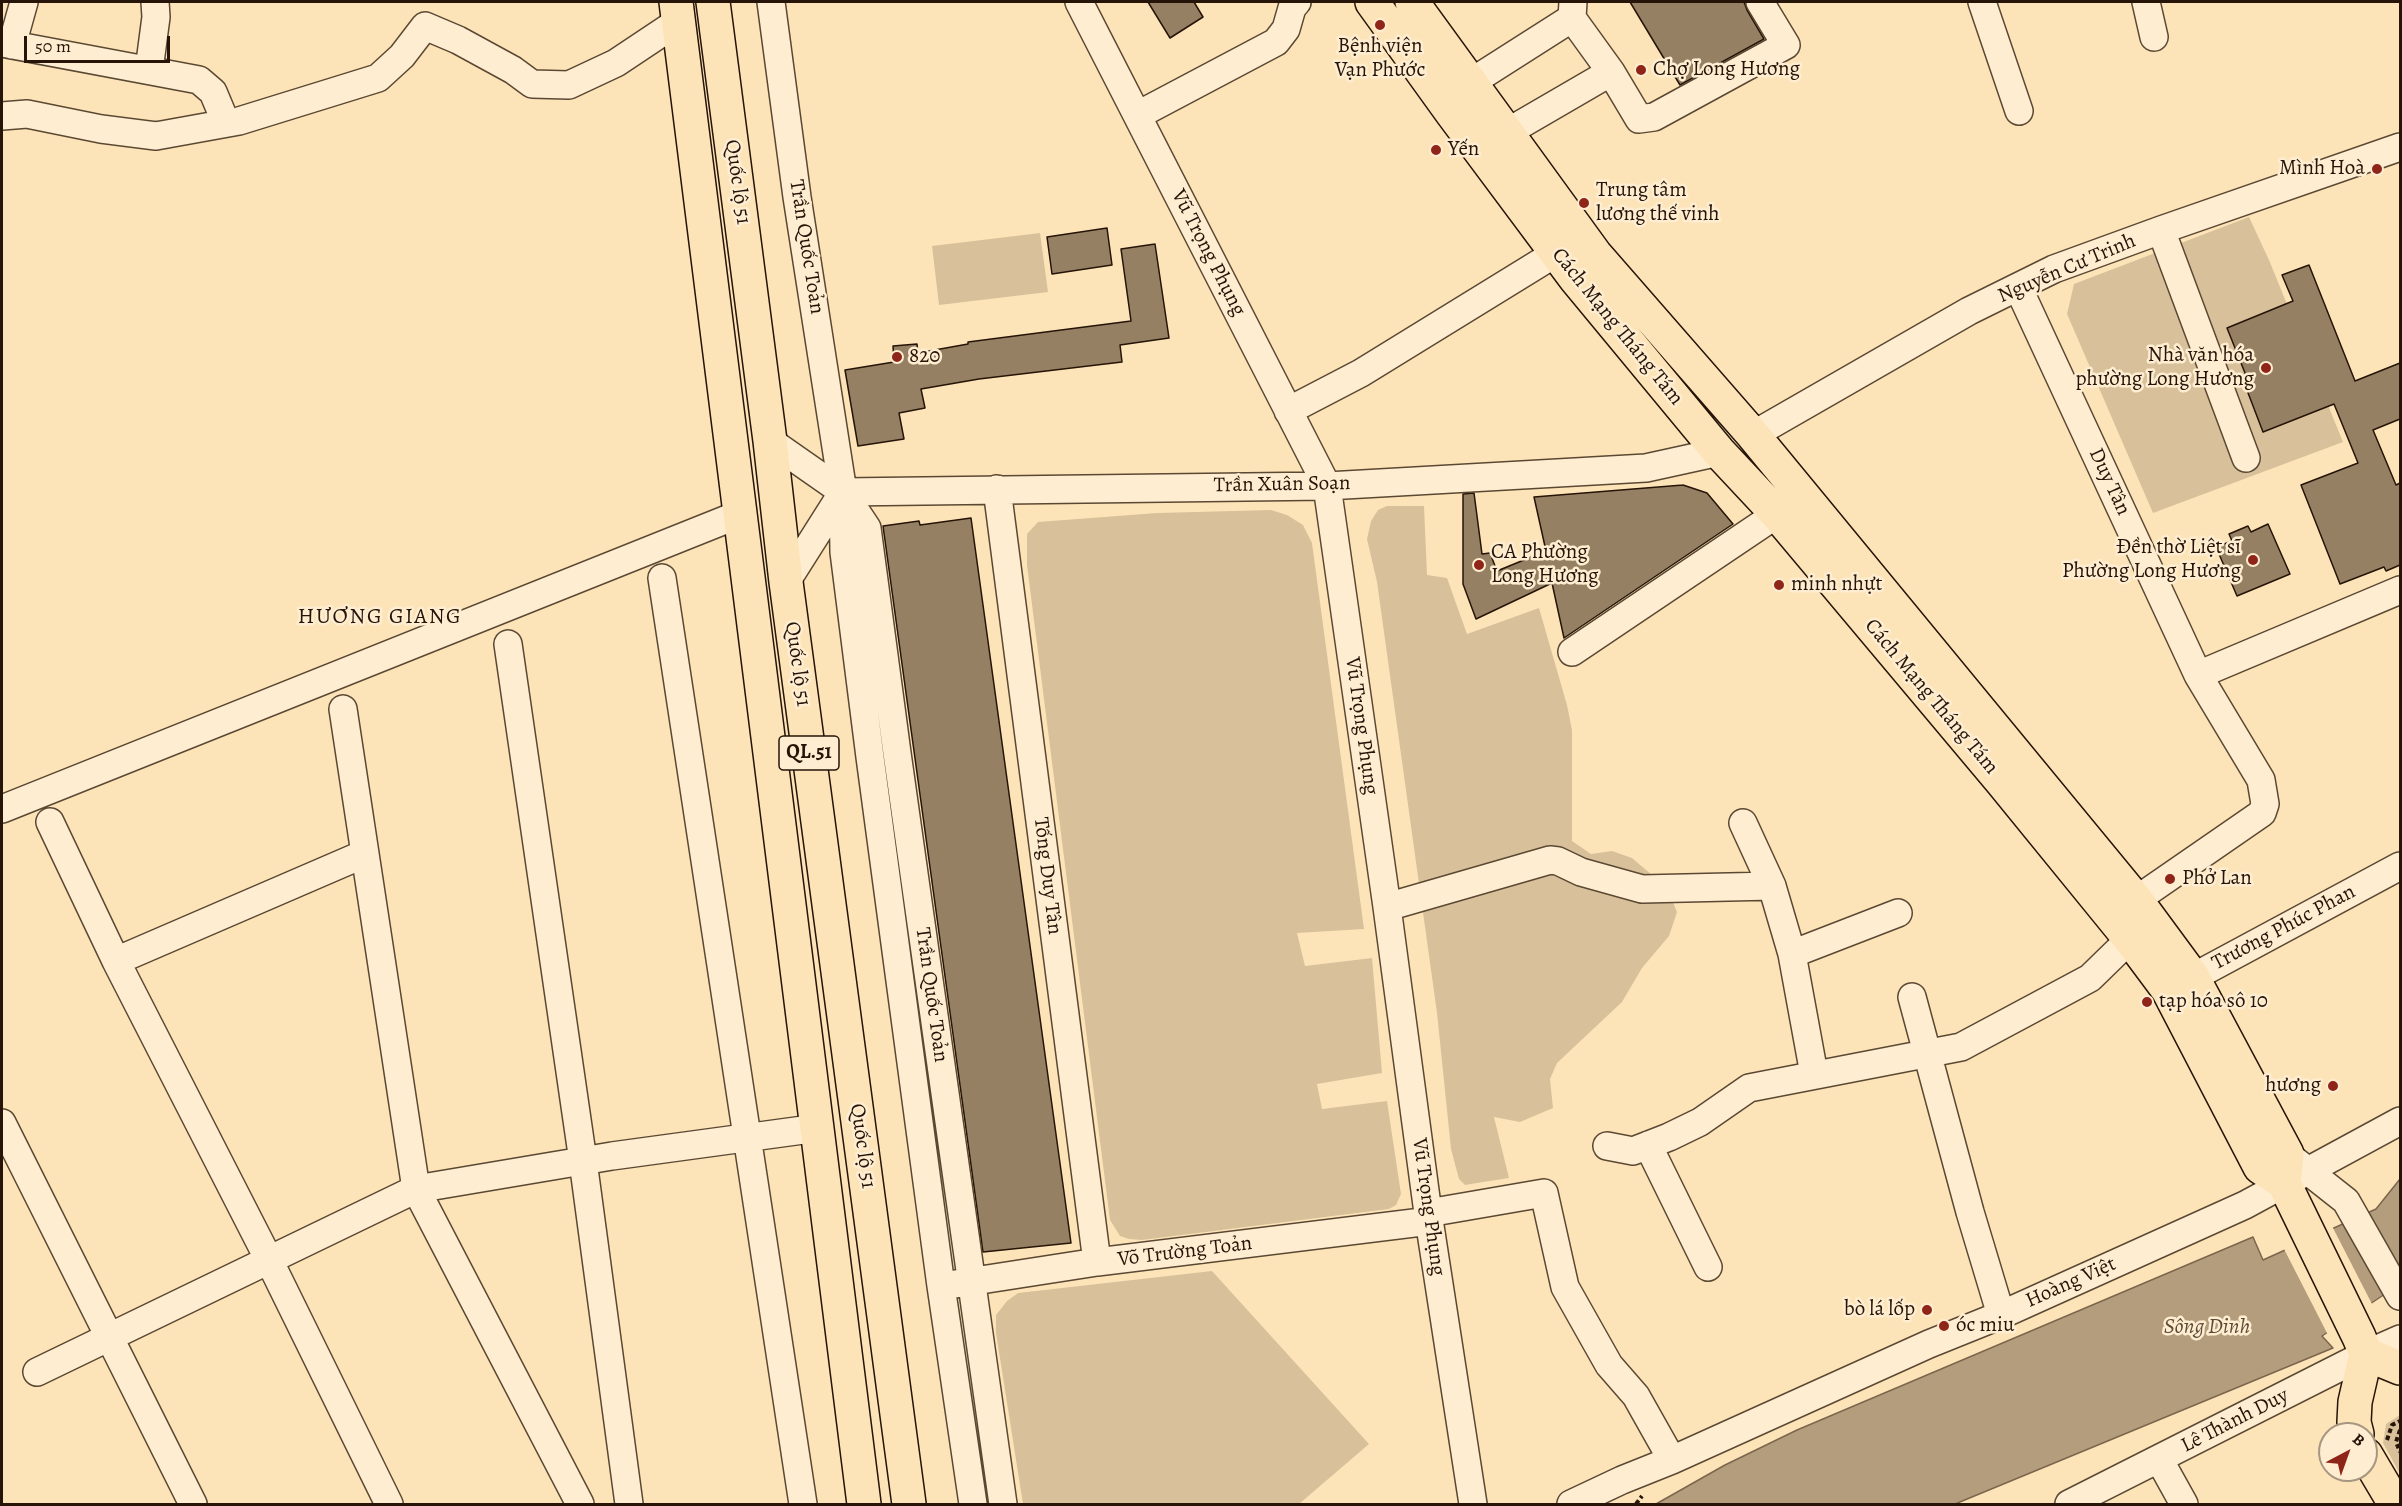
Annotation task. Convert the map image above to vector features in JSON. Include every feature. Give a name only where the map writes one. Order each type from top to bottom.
[{"type":"main road","name":"Quốc lộ 51","points":[[713,2],[786,582],[909,1504]]},
{"type":"main road","name":"Cách Mạng Tháng Tám","points":[[1372,2],[1556,253],[1719,452],[1777,514],[2130,939],[2180,983]]},
{"type":"main road","name":"Cách Mạng Tháng Tám","points":[[1412,2],[1594,254],[1753,435],[2136,900],[2180,983],[2292,1169],[2302,1220],[2362,1345]]},
{"type":"main road","name":"Quốc lộ 51","points":[[677,11],[864,1504]]},
{"type":"main road","points":[[1719,452],[1753,435]]},
{"type":"main road","points":[[2354,1422],[2362,1345],[2400,1368]]},
{"type":"main road","points":[[2384,1452],[2395,1504]]},
{"type":"street","points":[[24,2],[7,44],[199,80],[213,92],[226,123]]},
{"type":"street","points":[[149,70],[156,17],[155,2]]},
{"type":"street","name":"Trần Quốc Toản","points":[[771,2],[797,197],[843,492],[844,552],[870,757],[941,1286],[973,1504]]},
{"type":"street","name":"Vũ Trọng Phụng","points":[[1079,2],[1327,486],[1429,1217],[1473,1504]]},
{"type":"street","points":[[1138,115],[1276,42],[1286,29],[1292,8],[1297,2]]},
{"type":"street","points":[[1470,83],[1573,10],[1639,119],[1654,117],[1786,45],[1760,2]]},
{"type":"street","points":[[1982,2],[2019,111]]},
{"type":"street","points":[[2146,2],[2154,37]]},
{"type":"street","points":[[2,116],[27,114],[101,129],[156,136],[239,121],[378,78],[402,56],[425,26],[458,40],[513,70],[532,84],[569,85],[616,63],[677,11]]},
{"type":"street","points":[[1506,133],[1611,72]]},
{"type":"street","name":"Nguyễn Cư Trinh","points":[[1753,435],[1969,311],[2054,269],[2400,147]]},
{"type":"street","points":[[2161,230],[2246,458]]},
{"type":"street","points":[[1288,411],[1362,373],[1556,253]]},
{"type":"street","name":"Duy Tân","points":[[2018,287],[2198,675],[2261,780],[2265,804],[2262,813],[2136,900]]},
{"type":"street","points":[[770,441],[843,492],[786,582]]},
{"type":"street","name":"Trần Xuân Soạn","points":[[843,492],[1327,486],[1646,468],[1719,452]]},
{"type":"street","name":"Tống Duy Tân","points":[[997,489],[1097,1262]]},
{"type":"street","name":"Trần Quốc Toản","points":[[843,492],[867,528],[934,1024],[1003,1504]]},
{"type":"street","points":[[2,809],[740,514]]},
{"type":"street","points":[[1572,652],[1777,514]]},
{"type":"street","points":[[662,578],[749,1137],[803,1504]]},
{"type":"street","points":[[2198,675],[2400,590]]},
{"type":"street","points":[[508,644],[583,1161],[629,1504]]},
{"type":"street","points":[[343,710],[416,1189],[580,1504]]},
{"type":"street","points":[[870,757],[897,753]]},
{"type":"street","points":[[50,822],[116,960],[269,1260],[389,1504]]},
{"type":"street","points":[[1743,823],[1772,886],[1792,954],[1814,1074]]},
{"type":"street","points":[[116,960],[364,854]]},
{"type":"street","points":[[1387,907],[1550,861],[1558,861],[1581,872],[1642,889],[1772,886]]},
{"type":"street","name":"Trương Phúc Phan","points":[[2180,983],[2400,866]]},
{"type":"street","points":[[1792,954],[1898,913]]},
{"type":"street","points":[[1607,1146],[1633,1151],[1648,1145],[1700,1122],[1749,1088],[1961,1047],[2090,978],[2130,939]]},
{"type":"street","points":[[1912,997],[1970,1212],[2001,1315]]},
{"type":"street","points":[[907,1030],[934,1024]]},
{"type":"street","name":"Hoàng Việt","points":[[1571,1504],[2245,1205],[2292,1169],[2400,1121]]},
{"type":"street","points":[[2,1123],[193,1504]]},
{"type":"street","points":[[37,1372],[416,1189],[583,1161],[818,1128]]},
{"type":"street","points":[[1648,1145],[1708,1267]]},
{"type":"street","name":"Cách Mạng Tháng Tám","points":[[2292,1169],[2346,1202],[2400,1296]]},
{"type":"street","name":"Võ Trường Toản","points":[[941,1286],[1097,1262],[1429,1217],[1544,1193],[1565,1287],[1610,1365],[1636,1396],[1672,1460]]},
{"type":"street","name":"Lê Thành Duy","points":[[2069,1504],[2159,1459],[2362,1345],[2400,1339]]},
{"type":"street","points":[[2159,1459],[2184,1504]]},
{"type":"path","points":[[2397,1447],[2384,1452],[2389,1430],[2392,1425],[2400,1422]]},
{"type":"path","points":[[2400,1430],[2397,1436],[2397,1447],[2400,1452]]},
{"type":"shaded area","points":[[2249,217],[2269,260],[2343,442],[2153,513],[2067,314],[2074,284]]},
{"type":"shaded area","points":[[1040,233],[1048,292],[939,305],[932,246]]},
{"type":"shaded area","points":[[1387,506],[1424,506],[1427,575],[1447,578],[1467,634],[1539,608],[1572,730],[1572,841],[1591,854],[1612,851],[1632,858],[1652,875],[1672,900],[1677,912],[1669,936],[1642,968],[1622,1002],[1557,1063],[1550,1079],[1553,1108],[1520,1122],[1494,1117],[1509,1178],[1465,1185],[1459,1179],[1451,1149],[1437,1013],[1377,582],[1367,539],[1371,521],[1378,510]]},
{"type":"shaded area","points":[[1271,510],[1287,515],[1303,525],[1312,543],[1364,929],[1297,933],[1305,966],[1372,958],[1382,1073],[1317,1084],[1322,1109],[1387,1101],[1401,1194],[1396,1205],[1389,1209],[1142,1240],[1129,1239],[1120,1236],[1110,1220],[1027,565],[1027,534],[1038,522],[1157,513]]},
{"type":"shaded area","points":[[1212,1271],[1369,1444],[1299,1504],[1023,1504],[996,1333],[996,1315],[1007,1301],[1018,1293]]},
{"type":"shaded area","points":[[2400,1415],[2400,1474],[2383,1443],[2386,1424]]},
{"type":"water","name":"Sông Dinh","points":[[2400,1179],[2400,1284],[2322,1336],[2333,1348],[1955,1504],[1656,1504],[1725,1465],[1797,1430],[2253,1237],[2263,1260],[2376,1209]]},
{"type":"pier","points":[[2332,1226],[2373,1306],[2328,1335],[2283,1247]]},
{"type":"building","points":[[1148,2],[1194,2],[1203,17],[1170,38]]},
{"type":"building","points":[[1630,2],[1744,2],[1764,39],[1680,85]]},
{"type":"building","points":[[1107,228],[1112,265],[1052,274],[1047,237]]},
{"type":"building","points":[[1155,244],[1169,338],[1120,345],[1122,362],[979,379],[921,389],[925,408],[899,413],[904,439],[858,446],[845,370],[894,362],[893,346],[917,344],[918,353],[968,344],[968,342],[1131,321],[1121,249]]},
{"type":"building","points":[[2309,265],[2355,381],[2400,363],[2400,419],[2373,430],[2396,485],[2400,483],[2400,565],[2386,571],[2384,567],[2340,584],[2301,485],[2358,463],[2334,404],[2263,432],[2245,385],[2249,383],[2227,328],[2293,301],[2282,275]]},
{"type":"building","points":[[1683,485],[1707,493],[1733,524],[1564,638],[1552,583],[1476,619],[1463,584],[1463,494],[1474,493],[1482,554],[1490,553],[1497,571],[1546,551],[1534,497]]},
{"type":"building","points":[[971,518],[1071,1243],[983,1252],[883,526],[919,521],[920,525]]},
{"type":"building","name":"Đền thờ Liệt sĩ Phường Long Hương","points":[[2268,524],[2290,574],[2237,596],[2216,547],[2232,541],[2229,534],[2248,526],[2251,532]]},
{"type":"place","name":"Bệnh viện Vạn Phước","points":[[1380,25]]},
{"type":"place","name":"Chợ Long Hương","points":[[1641,70]]},
{"type":"place","name":"Yến","points":[[1436,150]]},
{"type":"place","name":"Mình Hoà","points":[[2377,169]]},
{"type":"place","name":"Trung tâm lương thế vinh","points":[[1584,203]]},
{"type":"place","name":"820","points":[[897,357]]},
{"type":"place","name":"Nhà văn hóa phường Long Hương","points":[[2266,368]]},
{"type":"place","name":"Đền thờ Liệt sĩ Phường Long Hương","points":[[2253,560]]},
{"type":"place","name":"CA Phường Long Hương","points":[[1479,565]]},
{"type":"place","name":"minh nhựt","points":[[1779,585]]},
{"type":"place","name":"Phở Lan","points":[[2170,879]]},
{"type":"place","name":"tạp hóa sô 10","points":[[2147,1002]]},
{"type":"place","name":"hương","points":[[2333,1086]]},
{"type":"place","name":"bò lá lốp","points":[[1927,1310]]},
{"type":"place","name":"óc miu","points":[[1944,1326]]},
{"type":"district","name":"HƯƠNG GIANG","points":[[380,618]]}]
